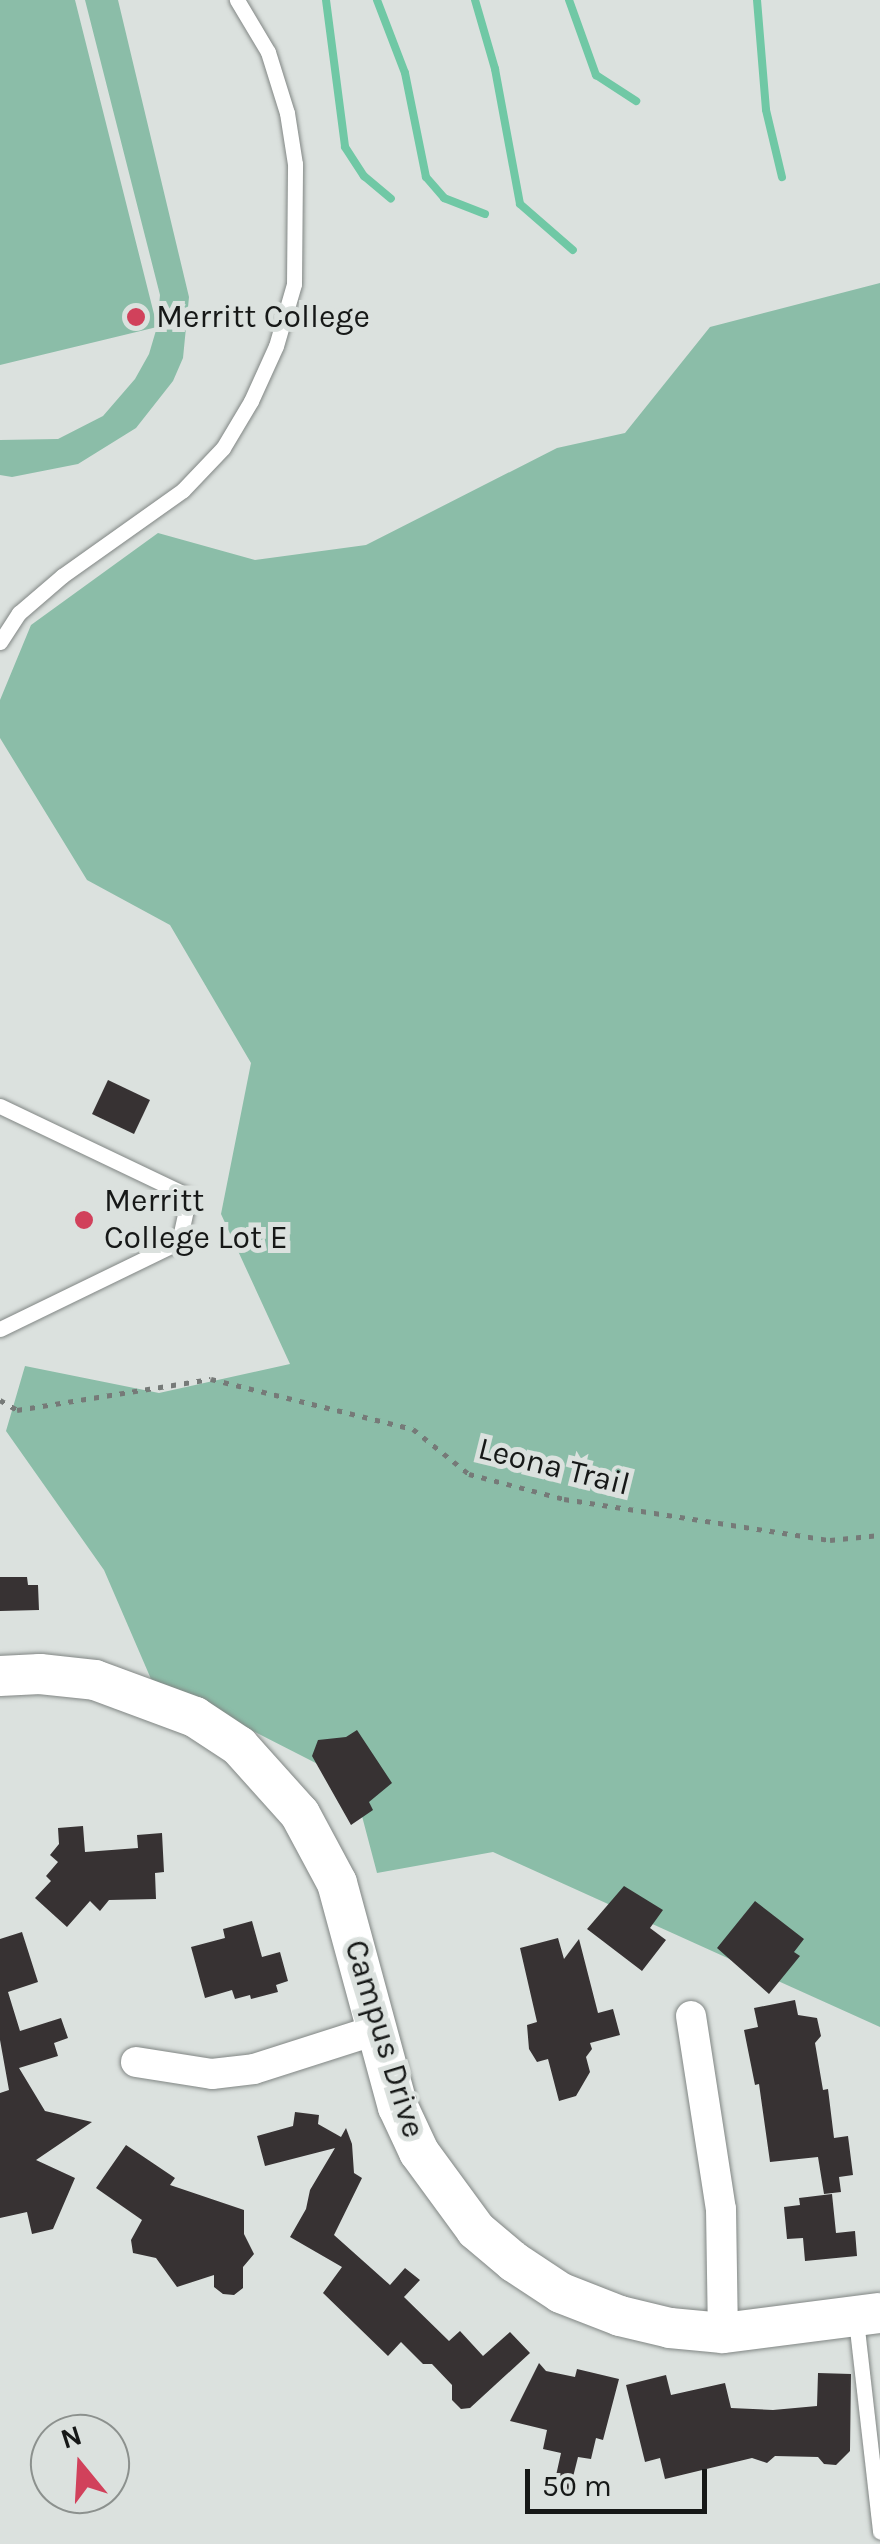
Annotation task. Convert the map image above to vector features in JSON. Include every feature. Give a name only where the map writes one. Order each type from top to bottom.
[{"type":"street","name":"Campus Drive","points":[[0,1676],[40,1674],[95,1680],[195,1717],[239,1746],[300,1814],[321,1849],[348,1919],[398,2106],[419,2152],[476,2230],[560,2293],[620,2316],[723,2333],[868,2314]]},
{"type":"street","points":[[691,2016],[721,2209],[723,2333]]},
{"type":"street","points":[[136,2062],[212,2074],[254,2069],[376,2030]]},
{"type":"lane","points":[[0,642],[18,613],[47,588],[183,490],[210,462],[252,401],[276,346],[294,284],[295,164],[288,112],[268,52],[236,0]]},
{"type":"lane","points":[[0,1106],[189,1196],[179,1242],[0,1330]]},
{"type":"lane","points":[[868,2314],[880,2532]]},
{"type":"path","name":"Leona Trail","points":[[0,1400],[17,1410],[211,1379],[413,1429],[469,1474],[564,1499],[830,1540],[880,1535]]},
{"type":"green space","points":[[0,0],[75,0],[157,326],[160,295],[85,0],[118,0],[189,297],[183,358],[173,381],[136,428],[78,464],[12,477],[0,475],[0,440],[58,439],[103,416],[135,379],[149,354],[157,327],[0,365]]},
{"type":"green space","points":[[880,283],[880,2027],[493,1852],[377,1873],[353,1782],[151,1679],[104,1570],[6,1431],[25,1366],[159,1393],[290,1364],[221,1214],[251,1063],[170,925],[87,880],[0,738],[0,700],[31,625],[158,533],[255,560],[366,545],[557,448],[625,433],[710,327]]},
{"type":"building","points":[[108,1080],[150,1100],[134,1134],[92,1114]]},
{"type":"building","points":[[0,1577],[27,1577],[28,1585],[38,1585],[39,1610],[0,1611]]},
{"type":"building","points":[[357,1730],[392,1783],[369,1802],[373,1810],[351,1825],[312,1756],[318,1740],[346,1737]]},
{"type":"building","points":[[83,1826],[85,1852],[138,1848],[137,1835],[162,1833],[164,1872],[155,1873],[156,1899],[109,1900],[100,1911],[90,1901],[67,1927],[35,1898],[51,1881],[46,1876],[58,1862],[50,1855],[59,1844],[58,1828]]},
{"type":"building","points":[[624,1886],[663,1910],[650,1928],[666,1940],[642,1971],[587,1929]]},
{"type":"building","points":[[755,1901],[804,1939],[794,1952],[800,1956],[769,1994],[717,1948]]},
{"type":"building","points":[[252,1921],[262,1957],[280,1952],[288,1981],[276,1985],[278,1992],[251,1999],[250,1995],[235,1999],[232,1990],[205,1998],[191,1947],[225,1938],[223,1929]]},
{"type":"building","points":[[22,1932],[38,1982],[8,1992],[20,2031],[61,2018],[68,2038],[54,2043],[58,2056],[19,2068],[45,2111],[92,2122],[36,2160],[75,2178],[53,2229],[32,2234],[27,2212],[0,2218],[0,2093],[9,2090],[0,2040],[0,1939]]},
{"type":"building","points":[[558,1938],[564,1959],[579,1939],[598,2013],[613,2009],[620,2035],[590,2043],[592,2049],[586,2057],[590,2072],[576,2096],[559,2101],[548,2059],[537,2062],[529,2049],[527,2025],[537,2022],[520,1948]]},
{"type":"building","points":[[795,2000],[798,2015],[817,2018],[821,2036],[815,2043],[823,2090],[828,2089],[834,2138],[848,2136],[853,2175],[839,2177],[841,2192],[824,2194],[818,2157],[770,2162],[759,2084],[755,2085],[744,2030],[758,2027],[754,2008]]},
{"type":"building","points":[[295,2112],[319,2115],[318,2124],[341,2137],[346,2128],[352,2144],[354,2173],[362,2178],[334,2235],[390,2285],[405,2268],[420,2280],[404,2297],[449,2341],[460,2331],[483,2356],[510,2332],[530,2353],[470,2408],[461,2409],[452,2400],[452,2385],[432,2364],[423,2364],[401,2342],[388,2356],[323,2293],[342,2267],[290,2237],[306,2209],[310,2190],[335,2148],[265,2166],[257,2136],[293,2126]]},
{"type":"building","points":[[126,2145],[175,2178],[170,2185],[244,2210],[244,2234],[254,2254],[243,2267],[243,2288],[234,2295],[223,2294],[214,2287],[214,2275],[177,2287],[156,2258],[133,2253],[131,2240],[142,2220],[96,2188]]},
{"type":"building","points":[[832,2194],[836,2233],[855,2231],[857,2256],[805,2261],[803,2238],[787,2239],[784,2207],[800,2205],[799,2198]]},
{"type":"building","points":[[539,2363],[546,2371],[575,2377],[577,2369],[619,2379],[603,2440],[596,2438],[591,2459],[578,2457],[569,2493],[553,2489],[561,2453],[543,2449],[547,2430],[510,2421]]},
{"type":"building","points":[[818,2373],[851,2374],[850,2451],[836,2465],[824,2464],[818,2457],[775,2456],[767,2463],[752,2458],[665,2479],[660,2458],[645,2462],[626,2385],[666,2375],[671,2395],[725,2383],[731,2408],[773,2410],[817,2406]]},
{"type":"waterway","points":[[326,0],[345,147],[364,176],[391,199]]},
{"type":"waterway","points":[[377,0],[405,73],[426,177],[444,198],[485,214]]},
{"type":"waterway","points":[[475,0],[495,69],[520,204],[573,250]]},
{"type":"waterway","points":[[569,0],[596,75],[636,101]]},
{"type":"waterway","points":[[757,0],[766,110],[782,177]]},
{"type":"place","name":"Merritt College","points":[[136,317]]},
{"type":"place","name":"Merritt College Lot E","points":[[84,1220]]}]
